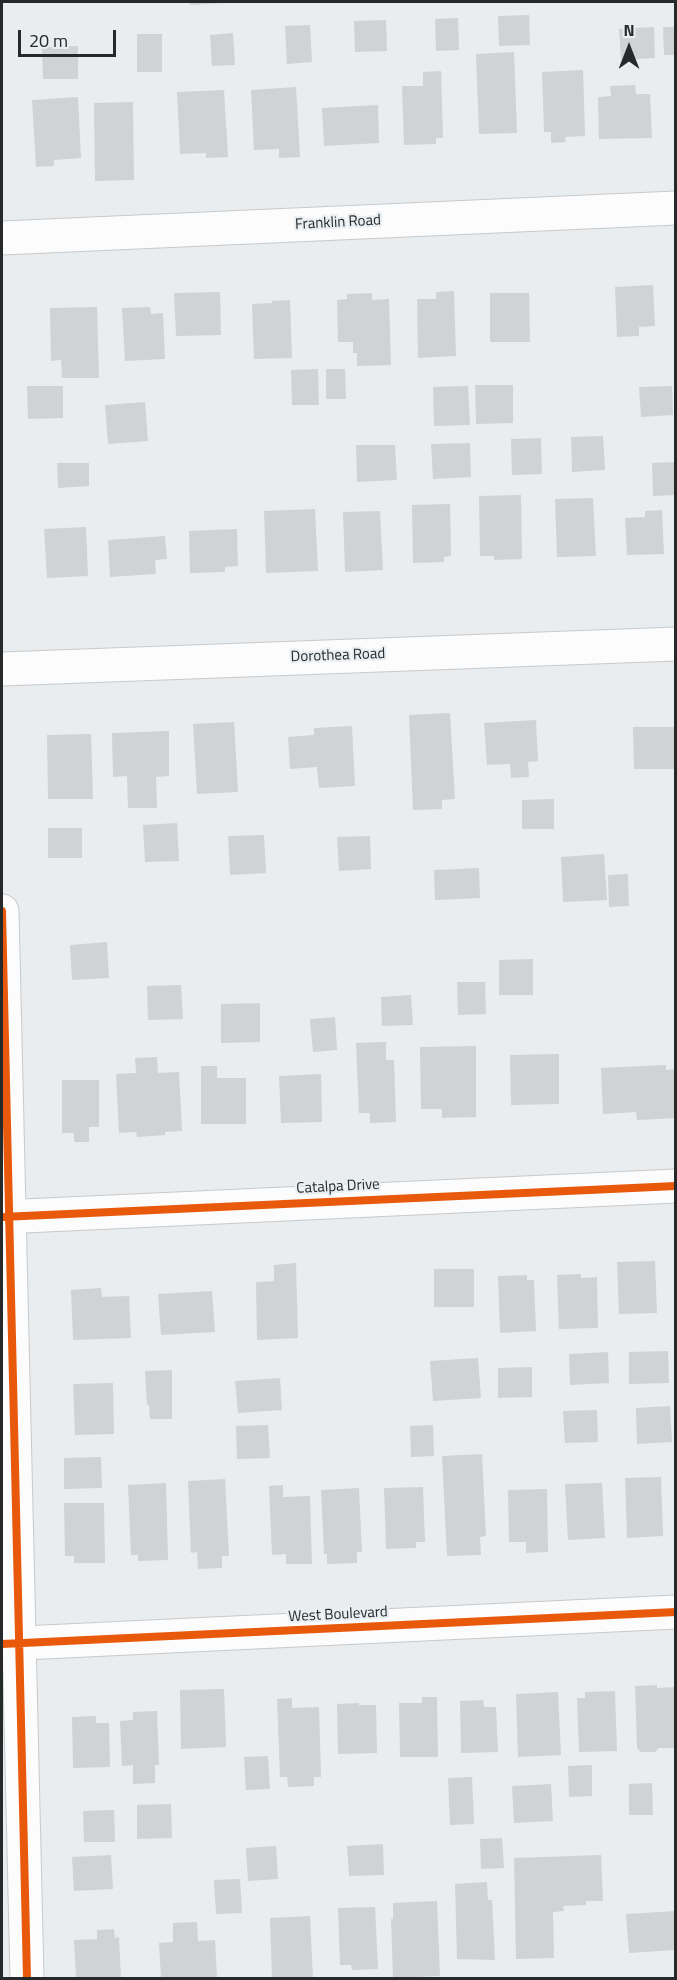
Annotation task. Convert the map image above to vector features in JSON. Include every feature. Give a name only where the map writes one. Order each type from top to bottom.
[{"type":"street","name":"Franklin Road","points":[[2,238],[675,208]]},
{"type":"street","name":"Dorothea Road","points":[[2,669],[675,644]]},
{"type":"street","points":[[2,911],[10,1644],[27,1978]]},
{"type":"street","name":"Catalpa Drive","points":[[5,1216],[675,1186]]},
{"type":"street","name":"West Boulevard","points":[[10,1644],[675,1612]]},
{"type":"building","points":[[190,2],[225,2],[225,3],[190,5]]},
{"type":"building","points":[[529,15],[530,45],[499,46],[498,16]]},
{"type":"building","points":[[458,18],[459,50],[436,51],[435,19]]},
{"type":"building","points":[[386,20],[387,51],[355,52],[354,21]]},
{"type":"building","points":[[310,25],[312,62],[287,64],[285,26]]},
{"type":"building","points":[[654,27],[655,58],[621,60],[619,29]]},
{"type":"building","points":[[663,27],[676,27],[676,55],[664,55]]},
{"type":"building","points":[[233,33],[235,65],[212,66],[210,35]]},
{"type":"building","points":[[137,34],[162,34],[162,72],[137,72]]},
{"type":"building","points":[[78,46],[78,79],[43,79],[42,47]]},
{"type":"building","points":[[514,52],[517,133],[479,134],[476,54]]},
{"type":"building","points":[[583,70],[585,136],[565,137],[566,142],[551,143],[551,132],[544,132],[542,72]]},
{"type":"building","points":[[441,71],[443,138],[436,138],[436,144],[404,145],[402,86],[423,86],[423,72]]},
{"type":"building","points":[[635,85],[636,94],[650,94],[652,138],[599,139],[598,97],[611,96],[610,86]]},
{"type":"building","points":[[296,87],[300,157],[279,158],[279,149],[254,150],[251,90]]},
{"type":"building","points":[[224,90],[228,157],[206,158],[206,153],[180,154],[177,92]]},
{"type":"building","points":[[78,97],[81,158],[54,160],[54,166],[36,167],[32,100]]},
{"type":"building","points":[[133,102],[134,180],[95,181],[94,103]]},
{"type":"building","points":[[378,105],[379,143],[324,146],[322,108]]},
{"type":"building","points":[[653,285],[655,326],[639,327],[639,336],[617,337],[615,287]]},
{"type":"building","points":[[454,291],[456,356],[418,358],[417,299],[436,299],[436,292]]},
{"type":"building","points":[[220,292],[221,335],[176,336],[174,293]]},
{"type":"building","points":[[372,293],[372,300],[389,299],[391,365],[357,366],[357,353],[353,353],[353,342],[338,342],[337,300],[347,299],[347,294]]},
{"type":"building","points":[[490,293],[529,293],[530,342],[490,342]]},
{"type":"building","points":[[290,300],[292,358],[254,359],[252,304]]},
{"type":"building","points":[[97,307],[99,378],[62,378],[61,360],[51,361],[50,308]]},
{"type":"building","points":[[150,307],[151,314],[163,313],[165,359],[125,361],[122,308]]},
{"type":"building","points":[[318,369],[319,405],[292,405],[291,370]]},
{"type":"building","points":[[326,369],[345,369],[346,399],[326,399]]},
{"type":"building","points":[[475,385],[513,385],[513,423],[476,424]]},
{"type":"building","points":[[27,386],[63,386],[63,418],[28,419]]},
{"type":"building","points":[[468,386],[470,425],[434,426],[433,387]]},
{"type":"building","points":[[672,386],[673,415],[641,417],[639,387]]},
{"type":"building","points":[[145,402],[148,441],[108,444],[105,405]]},
{"type":"building","points":[[603,436],[605,470],[572,472],[571,437]]},
{"type":"building","points":[[541,438],[542,474],[512,475],[511,439]]},
{"type":"building","points":[[470,443],[471,477],[433,479],[431,444]]},
{"type":"building","points":[[356,445],[395,445],[397,480],[357,482]]},
{"type":"building","points":[[674,462],[675,495],[653,496],[652,463]]},
{"type":"building","points":[[57,463],[89,463],[89,486],[58,488]]},
{"type":"building","points":[[521,495],[522,559],[494,560],[494,556],[480,556],[479,496]]},
{"type":"building","points":[[593,498],[596,556],[557,557],[555,499]]},
{"type":"building","points":[[450,504],[451,556],[444,557],[444,562],[413,563],[412,505]]},
{"type":"building","points":[[315,509],[318,571],[266,573],[264,511]]},
{"type":"building","points":[[662,510],[664,554],[627,555],[625,518],[645,517],[645,511]]},
{"type":"building","points":[[380,511],[383,570],[345,572],[343,512]]},
{"type":"building","points":[[86,527],[88,576],[47,578],[44,529]]},
{"type":"building","points":[[237,529],[238,566],[225,567],[225,572],[190,573],[189,531]]},
{"type":"building","points":[[165,536],[167,559],[155,560],[156,574],[110,577],[108,540]]},
{"type":"building","points":[[450,713],[455,799],[442,800],[442,809],[413,810],[409,715]]},
{"type":"building","points":[[536,720],[538,761],[528,762],[529,777],[511,778],[510,764],[487,765],[484,723]]},
{"type":"building","points":[[234,722],[238,792],[197,794],[193,724]]},
{"type":"building","points":[[352,726],[355,786],[319,788],[317,767],[290,769],[288,737],[314,735],[314,728]]},
{"type":"building","points":[[633,727],[676,727],[676,769],[634,769]]},
{"type":"building","points":[[169,731],[169,776],[156,777],[157,808],[128,808],[127,776],[113,777],[112,733]]},
{"type":"building","points":[[91,734],[93,799],[48,799],[47,735]]},
{"type":"building","points":[[554,799],[554,829],[522,829],[522,800]]},
{"type":"building","points":[[177,823],[179,861],[145,862],[143,825]]},
{"type":"building","points":[[48,828],[82,828],[82,858],[48,858]]},
{"type":"building","points":[[264,835],[266,873],[230,875],[228,836]]},
{"type":"building","points":[[370,836],[371,869],[339,871],[337,837]]},
{"type":"building","points":[[604,854],[607,900],[563,902],[561,857]]},
{"type":"building","points":[[479,868],[480,898],[435,900],[434,870]]},
{"type":"building","points":[[628,874],[629,906],[609,907],[608,875]]},
{"type":"building","points":[[107,942],[109,978],[72,980],[70,945]]},
{"type":"building","points":[[533,959],[533,995],[499,995],[499,960]]},
{"type":"building","points":[[457,982],[485,982],[486,1014],[458,1015]]},
{"type":"building","points":[[181,985],[183,1019],[148,1020],[147,986]]},
{"type":"building","points":[[411,995],[413,1025],[382,1026],[381,997]]},
{"type":"building","points":[[260,1003],[260,1042],[221,1043],[221,1004]]},
{"type":"building","points":[[335,1017],[337,1050],[313,1052],[310,1019]]},
{"type":"building","points":[[386,1042],[386,1060],[394,1060],[396,1122],[370,1123],[370,1113],[359,1113],[356,1043]]},
{"type":"building","points":[[476,1046],[476,1117],[442,1118],[442,1109],[421,1109],[420,1047]]},
{"type":"building","points":[[559,1054],[559,1104],[511,1105],[510,1055]]},
{"type":"building","points":[[157,1057],[158,1073],[179,1072],[182,1131],[137,1137],[136,1132],[119,1133],[116,1074],[136,1073],[135,1058]]},
{"type":"building","points":[[666,1065],[666,1070],[676,1069],[676,1118],[637,1120],[636,1112],[603,1114],[601,1068]]},
{"type":"building","points":[[201,1066],[217,1066],[217,1078],[246,1078],[246,1124],[201,1124]]},
{"type":"building","points":[[321,1074],[322,1122],[281,1123],[279,1076]]},
{"type":"building","points":[[62,1080],[99,1080],[99,1127],[89,1127],[89,1142],[74,1142],[74,1133],[62,1133]]},
{"type":"building","points":[[655,1261],[657,1313],[619,1314],[617,1262]]},
{"type":"building","points":[[296,1263],[298,1338],[257,1340],[256,1282],[274,1281],[274,1265]]},
{"type":"building","points":[[434,1269],[474,1269],[474,1307],[434,1307]]},
{"type":"building","points":[[581,1274],[581,1278],[597,1277],[598,1328],[559,1329],[557,1275]]},
{"type":"building","points":[[527,1275],[527,1280],[534,1280],[536,1331],[500,1333],[498,1276]]},
{"type":"building","points":[[101,1288],[102,1297],[129,1296],[131,1338],[73,1340],[71,1290]]},
{"type":"building","points":[[212,1291],[215,1332],[161,1335],[158,1294]]},
{"type":"building","points":[[668,1351],[669,1383],[629,1384],[629,1352]]},
{"type":"building","points":[[608,1352],[609,1383],[570,1385],[569,1354]]},
{"type":"building","points":[[478,1358],[481,1398],[433,1401],[430,1361]]},
{"type":"building","points":[[532,1367],[532,1397],[498,1398],[498,1368]]},
{"type":"building","points":[[172,1370],[172,1419],[150,1419],[145,1371]]},
{"type":"building","points":[[280,1378],[282,1410],[238,1413],[235,1381]]},
{"type":"building","points":[[113,1383],[114,1434],[75,1435],[73,1384]]},
{"type":"building","points":[[670,1406],[672,1442],[637,1444],[636,1408]]},
{"type":"building","points":[[597,1410],[598,1442],[565,1443],[563,1411]]},
{"type":"building","points":[[268,1425],[270,1458],[237,1459],[236,1426]]},
{"type":"building","points":[[433,1425],[434,1456],[411,1457],[410,1426]]},
{"type":"building","points":[[482,1454],[486,1536],[480,1537],[481,1555],[447,1556],[442,1456]]},
{"type":"building","points":[[101,1457],[102,1488],[64,1489],[64,1458]]},
{"type":"building","points":[[661,1477],[663,1536],[627,1538],[625,1478]]},
{"type":"building","points":[[225,1479],[229,1556],[222,1556],[222,1568],[198,1569],[197,1552],[191,1553],[188,1481]]},
{"type":"building","points":[[166,1483],[168,1560],[138,1561],[138,1555],[131,1555],[128,1485]]},
{"type":"building","points":[[602,1483],[605,1538],[568,1540],[565,1484]]},
{"type":"building","points":[[283,1485],[283,1497],[310,1496],[312,1564],[286,1564],[286,1554],[272,1555],[269,1486]]},
{"type":"building","points":[[423,1487],[425,1542],[416,1542],[416,1548],[386,1549],[384,1488]]},
{"type":"building","points":[[359,1488],[362,1552],[357,1552],[357,1563],[327,1564],[327,1554],[324,1554],[321,1490]]},
{"type":"building","points":[[547,1489],[548,1552],[526,1553],[526,1542],[509,1542],[508,1490]]},
{"type":"building","points":[[64,1503],[104,1503],[105,1563],[74,1563],[74,1556],[65,1556]]},
{"type":"building","points":[[657,1685],[657,1688],[676,1687],[676,1748],[659,1748],[655,1752],[641,1752],[637,1748],[635,1686]]},
{"type":"building","points":[[224,1689],[226,1747],[181,1749],[180,1690]]},
{"type":"building","points":[[615,1691],[617,1751],[579,1752],[577,1698],[585,1698],[585,1692]]},
{"type":"building","points":[[558,1692],[561,1755],[518,1757],[516,1694]]},
{"type":"building","points":[[422,1697],[437,1697],[438,1757],[400,1757],[399,1703],[422,1703]]},
{"type":"building","points":[[292,1698],[292,1708],[319,1707],[321,1777],[314,1777],[314,1786],[288,1787],[287,1777],[280,1777],[277,1699]]},
{"type":"building","points":[[483,1700],[484,1707],[496,1707],[498,1752],[461,1753],[460,1701]]},
{"type":"building","points":[[359,1703],[359,1705],[376,1705],[377,1753],[338,1754],[337,1704]]},
{"type":"building","points":[[157,1711],[159,1765],[155,1765],[155,1783],[133,1784],[133,1765],[122,1766],[120,1721],[133,1720],[133,1712]]},
{"type":"building","points":[[96,1716],[96,1723],[109,1723],[110,1767],[73,1768],[72,1717]]},
{"type":"building","points":[[268,1756],[270,1789],[246,1790],[244,1757]]},
{"type":"building","points":[[592,1765],[592,1796],[569,1797],[568,1766]]},
{"type":"building","points":[[472,1777],[474,1824],[450,1825],[448,1778]]},
{"type":"building","points":[[652,1783],[653,1815],[629,1815],[629,1784]]},
{"type":"building","points":[[551,1784],[553,1821],[514,1823],[512,1786]]},
{"type":"building","points":[[171,1804],[172,1838],[137,1839],[137,1805]]},
{"type":"building","points":[[114,1810],[115,1842],[84,1842],[83,1811]]},
{"type":"building","points":[[502,1838],[504,1868],[481,1869],[480,1839]]},
{"type":"building","points":[[383,1844],[384,1875],[349,1876],[347,1846]]},
{"type":"building","points":[[276,1846],[278,1879],[248,1881],[246,1848]]},
{"type":"building","points":[[111,1855],[113,1889],[74,1891],[72,1857]]},
{"type":"building","points":[[601,1855],[603,1901],[586,1901],[586,1905],[563,1906],[564,1911],[553,1912],[554,1958],[516,1959],[514,1858]]},
{"type":"building","points":[[240,1879],[242,1913],[216,1914],[214,1880]]},
{"type":"building","points":[[487,1882],[488,1900],[492,1900],[495,1960],[457,1959],[455,1884]]},
{"type":"building","points":[[437,1901],[440,1976],[393,1978],[391,1919],[393,1919],[393,1903]]},
{"type":"building","points":[[375,1907],[378,1969],[352,1970],[351,1965],[340,1965],[338,1908]]},
{"type":"building","points":[[676,1911],[676,1950],[629,1953],[626,1914]]},
{"type":"building","points":[[310,1916],[313,1978],[272,1978],[270,1918]]},
{"type":"building","points":[[197,1922],[198,1941],[215,1940],[217,1978],[161,1978],[159,1943],[173,1942],[173,1923]]},
{"type":"building","points":[[114,1929],[115,1938],[119,1937],[121,1978],[76,1978],[74,1940],[97,1939],[97,1930]]},
{"type":"cycle path","points":[[2,911],[27,1978]]},
{"type":"cycle path","points":[[2,1217],[676,1186]]},
{"type":"cycle path","points":[[2,1644],[676,1612]]}]
